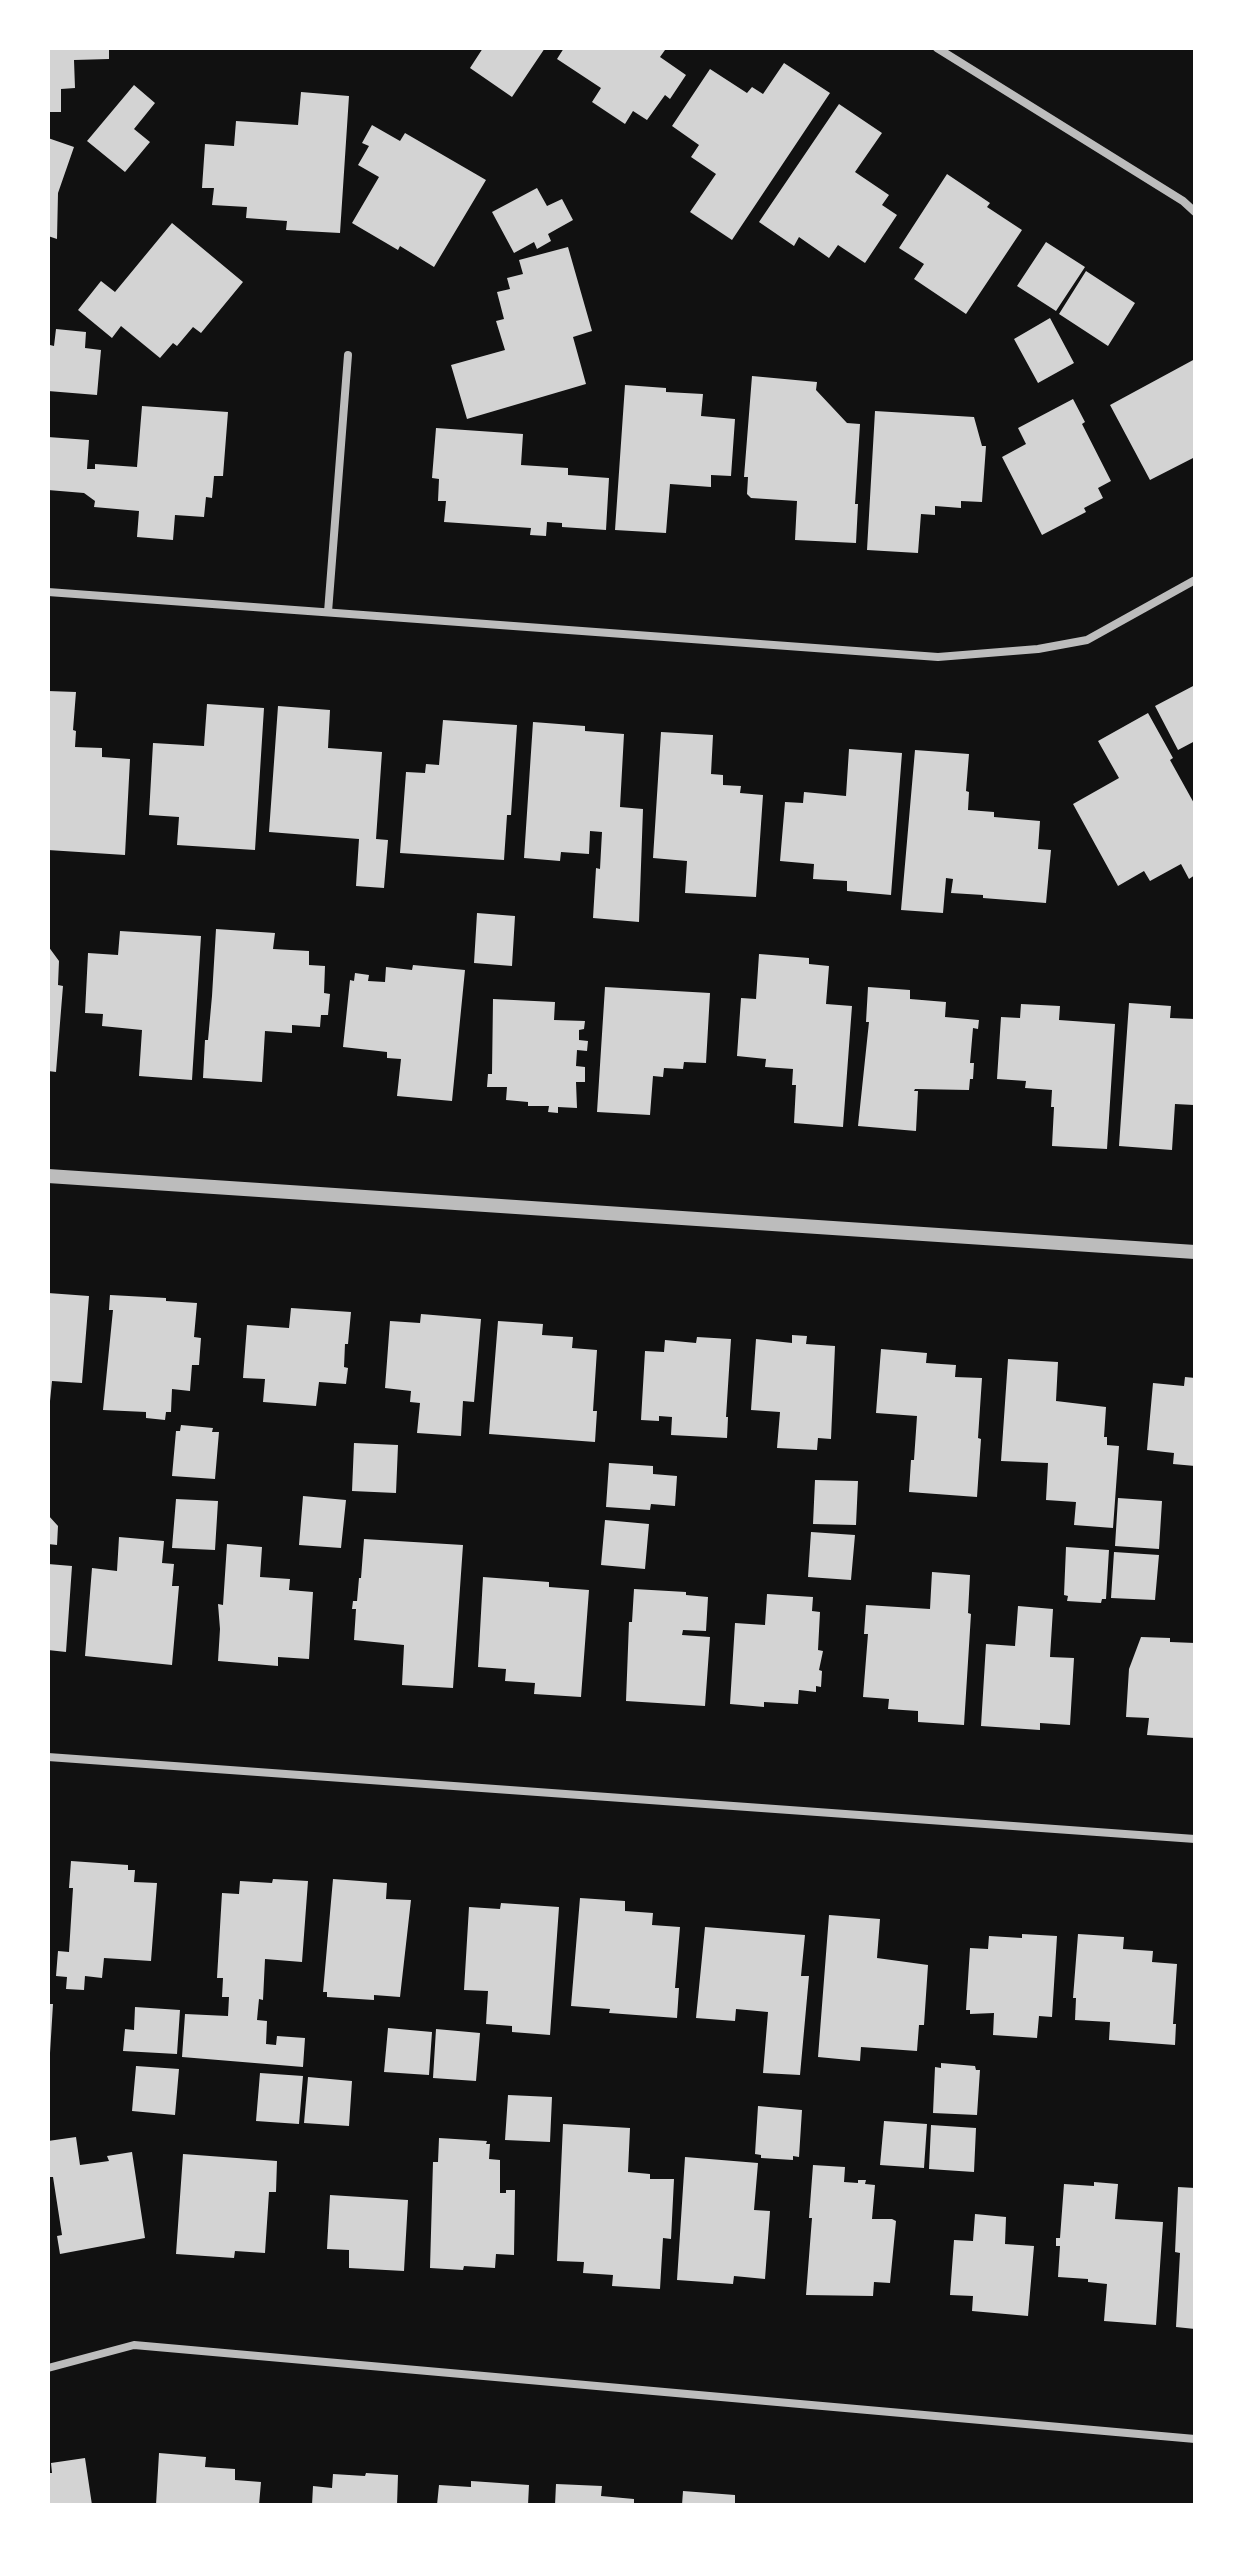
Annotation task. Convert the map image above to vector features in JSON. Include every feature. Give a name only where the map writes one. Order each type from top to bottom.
[{"type":"street","points":[[942,49],[1183,201],[1195,212]]},
{"type":"street","points":[[328,612],[348,355]]},
{"type":"street","points":[[48,592],[938,657],[1038,649],[1087,640],[1195,580]]},
{"type":"street","points":[[48,1176],[1195,1252]]},
{"type":"street","points":[[48,1757],[1195,1839]]},
{"type":"street","points":[[48,2368],[134,2345],[1195,2439]]},
{"type":"building","points":[[48,48],[109,48],[109,59],[74,60],[75,88],[61,89],[61,112],[48,112]]},
{"type":"building","points":[[483,48],[545,48],[512,97],[470,68]]},
{"type":"building","points":[[564,48],[663,48],[665,50],[660,57],[686,75],[670,99],[665,95],[647,120],[633,111],[625,124],[592,102],[601,88],[557,59]]},
{"type":"building","points":[[784,63],[830,93],[732,240],[690,212],[716,174],[691,157],[699,145],[672,126],[710,69],[747,93],[752,87],[763,94]]},
{"type":"building","points":[[134,85],[155,103],[134,129],[150,142],[125,172],[87,141]]},
{"type":"building","points":[[301,92],[349,96],[340,233],[286,230],[287,221],[246,218],[247,207],[212,205],[214,188],[202,188],[205,144],[234,146],[236,121],[298,125]]},
{"type":"building","points":[[839,104],[882,133],[855,172],[889,195],[882,205],[897,215],[865,263],[838,245],[829,258],[799,237],[794,246],[759,222]]},
{"type":"building","points":[[372,125],[400,141],[405,133],[486,180],[434,267],[400,246],[398,250],[352,223],[379,177],[358,165],[369,146],[362,143]]},
{"type":"building","points":[[48,138],[74,147],[58,193],[57,239],[48,236]]},
{"type":"building","points":[[947,174],[990,203],[987,207],[1022,230],[966,314],[914,279],[924,264],[899,248]]},
{"type":"building","points":[[537,188],[547,206],[562,199],[573,220],[548,234],[551,241],[537,249],[534,242],[514,253],[492,212]]},
{"type":"building","points":[[172,223],[243,282],[201,333],[193,327],[177,346],[173,343],[160,358],[121,326],[112,338],[78,310],[101,281],[115,292]]},
{"type":"building","points":[[1046,242],[1085,267],[1056,311],[1017,286]]},
{"type":"building","points":[[568,247],[592,331],[573,337],[586,384],[467,419],[451,365],[505,350],[496,321],[504,319],[497,292],[510,289],[507,278],[523,274],[519,260]]},
{"type":"building","points":[[1086,271],[1135,303],[1108,346],[1059,314]]},
{"type":"building","points":[[1050,318],[1074,363],[1038,383],[1014,339]]},
{"type":"building","points":[[56,329],[86,332],[85,348],[101,350],[97,395],[48,391],[50,345],[54,346]]},
{"type":"building","points":[[1195,359],[1195,457],[1150,480],[1110,405]]},
{"type":"building","points":[[752,376],[817,382],[816,390],[847,423],[860,424],[856,543],[795,540],[797,501],[751,498],[747,494],[748,477],[744,477]]},
{"type":"building","points":[[625,385],[703,394],[701,416],[735,419],[731,476],[711,475],[711,487],[670,484],[666,533],[615,530]]},
{"type":"building","points":[[1073,399],[1111,481],[1098,488],[1103,498],[1084,508],[1086,512],[1042,535],[1002,457],[1026,444],[1018,428]]},
{"type":"building","points":[[142,406],[228,412],[223,476],[214,476],[212,498],[206,497],[204,517],[175,515],[173,540],[137,537],[139,511],[94,507],[95,501],[84,493],[48,490],[48,437],[89,440],[87,469],[95,469],[95,464],[137,467]]},
{"type":"building","points":[[875,411],[974,417],[982,446],[986,446],[982,502],[961,501],[961,508],[935,506],[935,515],[921,514],[918,553],[867,550]]},
{"type":"building","points":[[436,428],[523,434],[521,465],[568,468],[568,475],[609,478],[606,530],[562,527],[562,523],[547,522],[546,536],[530,535],[531,528],[444,522],[446,501],[438,501],[439,479],[432,478]]},
{"type":"building","points":[[1195,685],[1195,741],[1178,750],[1155,706]]},
{"type":"building","points":[[48,691],[76,692],[75,747],[102,748],[102,757],[130,759],[125,855],[48,850]]},
{"type":"building","points":[[207,704],[264,708],[255,850],[177,845],[179,817],[149,815],[153,743],[204,746]]},
{"type":"building","points":[[278,706],[330,710],[328,748],[382,752],[376,839],[388,840],[384,888],[356,886],[359,839],[269,832]]},
{"type":"building","points":[[1148,713],[1195,805],[1195,875],[1189,879],[1181,864],[1150,881],[1144,871],[1118,886],[1073,804],[1119,778],[1098,741]]},
{"type":"building","points":[[443,720],[517,725],[511,815],[507,815],[504,860],[400,853],[406,772],[425,773],[426,764],[439,765]]},
{"type":"building","points":[[533,722],[585,726],[585,731],[624,734],[620,807],[643,809],[639,922],[593,918],[602,832],[590,831],[589,854],[561,852],[560,861],[524,858]]},
{"type":"building","points":[[661,732],[713,735],[711,774],[723,775],[723,785],[741,786],[740,793],[763,795],[756,897],[685,893],[687,861],[653,858]]},
{"type":"building","points":[[849,749],[902,753],[891,895],[847,891],[847,881],[813,879],[814,864],[780,861],[785,802],[803,803],[804,792],[846,796]]},
{"type":"building","points":[[915,750],[969,754],[968,810],[994,812],[994,817],[1040,821],[1038,849],[1051,850],[1046,903],[951,893],[953,879],[946,878],[943,913],[901,910]]},
{"type":"building","points":[[477,913],[515,916],[512,966],[474,963]]},
{"type":"building","points":[[216,929],[275,933],[273,949],[309,951],[309,965],[325,966],[324,993],[330,994],[328,1015],[321,1015],[320,1027],[292,1025],[292,1033],[265,1031],[262,1082],[203,1078]]},
{"type":"building","points":[[120,931],[201,936],[192,1080],[139,1076],[142,1030],[102,1026],[103,1014],[85,1013],[88,953],[118,955]]},
{"type":"building","points":[[48,946],[59,961],[58,985],[63,986],[56,1072],[48,1071]]},
{"type":"building","points":[[759,954],[809,958],[809,964],[829,966],[826,1004],[852,1006],[843,1127],[794,1123],[796,1085],[792,1085],[793,1069],[765,1067],[766,1059],[737,1056],[741,998],[756,999]]},
{"type":"building","points":[[413,965],[465,970],[452,1101],[397,1096],[401,1059],[387,1058],[387,1052],[343,1047],[350,980],[354,981],[355,973],[369,975],[368,981],[385,982],[386,967],[412,970]]},
{"type":"building","points":[[605,987],[710,993],[706,1063],[684,1062],[683,1069],[664,1068],[663,1077],[653,1076],[650,1115],[597,1112]]},
{"type":"building","points":[[868,987],[910,990],[910,999],[946,1002],[945,1017],[979,1020],[978,1029],[973,1028],[970,1063],[974,1063],[973,1079],[970,1079],[969,1090],[915,1089],[918,1091],[916,1131],[858,1126],[869,1022],[866,1022]]},
{"type":"building","points":[[493,999],[555,1002],[554,1020],[585,1021],[584,1029],[579,1030],[579,1040],[588,1041],[587,1051],[577,1050],[576,1066],[585,1067],[585,1082],[576,1082],[577,1108],[558,1107],[558,1113],[548,1112],[549,1106],[528,1106],[528,1102],[506,1100],[507,1087],[487,1087],[488,1074],[492,1074]]},
{"type":"building","points":[[1129,1003],[1171,1006],[1170,1018],[1195,1019],[1195,1103],[1175,1104],[1172,1150],[1119,1146]]},
{"type":"building","points":[[1021,1004],[1060,1006],[1059,1020],[1115,1024],[1107,1149],[1052,1146],[1052,1090],[1025,1088],[1026,1081],[997,1079],[1001,1017],[1020,1018]]},
{"type":"building","points":[[48,1293],[89,1296],[82,1383],[52,1381],[50,1401],[48,1401]]},
{"type":"building","points":[[110,1295],[197,1303],[194,1337],[201,1338],[199,1365],[192,1365],[190,1391],[172,1389],[171,1412],[166,1412],[165,1420],[146,1418],[146,1412],[103,1410],[113,1310],[109,1310]]},
{"type":"building","points":[[291,1308],[351,1312],[348,1344],[345,1344],[346,1384],[319,1382],[316,1406],[263,1402],[265,1379],[243,1378],[247,1325],[289,1328]]},
{"type":"building","points":[[421,1314],[481,1319],[474,1402],[463,1401],[461,1436],[417,1433],[420,1403],[410,1402],[411,1391],[385,1388],[390,1321],[420,1323]]},
{"type":"building","points":[[498,1321],[543,1324],[542,1335],[573,1337],[572,1348],[597,1350],[593,1411],[597,1411],[595,1442],[489,1434]]},
{"type":"building","points":[[792,1335],[807,1336],[806,1344],[835,1346],[831,1439],[818,1438],[817,1450],[777,1448],[780,1412],[751,1410],[756,1339],[792,1343]]},
{"type":"building","points":[[697,1337],[731,1339],[727,1438],[671,1435],[672,1417],[659,1416],[659,1421],[641,1420],[645,1351],[664,1352],[665,1340],[696,1343]]},
{"type":"building","points":[[881,1349],[927,1353],[926,1363],[956,1365],[955,1377],[982,1378],[977,1497],[909,1492],[917,1416],[876,1413]]},
{"type":"building","points":[[1008,1359],[1058,1362],[1056,1401],[1106,1407],[1104,1437],[1107,1437],[1107,1445],[1119,1446],[1113,1528],[1074,1525],[1076,1502],[1046,1500],[1048,1463],[1001,1461]]},
{"type":"building","points":[[1185,1377],[1195,1378],[1195,1466],[1173,1464],[1174,1453],[1147,1450],[1153,1383],[1184,1386]]},
{"type":"building","points":[[181,1425],[213,1428],[212,1432],[219,1432],[215,1479],[172,1476],[176,1431],[180,1431]]},
{"type":"building","points":[[354,1443],[398,1445],[396,1493],[352,1491]]},
{"type":"building","points":[[609,1463],[653,1466],[653,1474],[677,1476],[675,1506],[651,1504],[650,1510],[606,1507]]},
{"type":"building","points":[[815,1480],[858,1481],[856,1525],[813,1524]]},
{"type":"building","points":[[303,1496],[346,1500],[341,1548],[299,1545]]},
{"type":"building","points":[[1118,1498],[1162,1501],[1159,1549],[1115,1546]]},
{"type":"building","points":[[176,1499],[218,1501],[215,1550],[172,1548]]},
{"type":"building","points":[[48,1515],[58,1526],[57,1545],[48,1544]]},
{"type":"building","points":[[605,1520],[649,1524],[645,1569],[601,1565]]},
{"type":"building","points":[[811,1532],[855,1535],[851,1580],[808,1577]]},
{"type":"building","points":[[119,1537],[164,1541],[162,1563],[174,1564],[172,1586],[179,1586],[172,1665],[85,1656],[92,1568],[117,1571]]},
{"type":"building","points":[[364,1539],[463,1545],[453,1688],[402,1685],[404,1645],[354,1640],[356,1609],[352,1609],[353,1601],[357,1601],[361,1578]]},
{"type":"building","points":[[227,1544],[262,1547],[260,1577],[290,1579],[289,1590],[313,1592],[309,1659],[278,1657],[278,1666],[218,1661],[218,1604],[223,1605]]},
{"type":"building","points":[[1066,1547],[1109,1550],[1106,1599],[1102,1599],[1101,1603],[1067,1601],[1068,1596],[1064,1595]]},
{"type":"building","points":[[1114,1552],[1159,1555],[1155,1600],[1111,1598]]},
{"type":"building","points":[[48,1564],[72,1566],[66,1652],[48,1650]]},
{"type":"building","points":[[932,1572],[970,1575],[968,1613],[971,1614],[964,1725],[918,1722],[918,1711],[888,1709],[889,1699],[863,1697],[868,1634],[864,1634],[866,1605],[930,1609]]},
{"type":"building","points":[[483,1577],[549,1582],[549,1587],[589,1590],[581,1697],[534,1694],[535,1683],[505,1681],[506,1669],[478,1667]]},
{"type":"building","points":[[634,1589],[686,1592],[686,1595],[708,1597],[706,1631],[683,1630],[682,1635],[710,1637],[705,1706],[626,1701],[629,1622],[632,1622]]},
{"type":"building","points":[[767,1594],[813,1597],[812,1611],[820,1612],[818,1650],[823,1651],[819,1670],[822,1671],[821,1687],[816,1686],[816,1692],[799,1690],[798,1704],[764,1702],[764,1707],[730,1704],[735,1623],[765,1625]]},
{"type":"building","points":[[1018,1606],[1053,1609],[1050,1657],[1074,1658],[1070,1725],[1040,1723],[1040,1730],[981,1726],[986,1644],[1015,1646]]},
{"type":"building","points":[[1141,1637],[1195,1643],[1195,1738],[1147,1735],[1149,1718],[1126,1717],[1129,1669]]},
{"type":"building","points":[[71,1861],[128,1865],[128,1870],[135,1870],[134,1882],[157,1883],[151,1961],[104,1958],[102,1978],[85,1976],[84,1990],[66,1989],[67,1977],[56,1976],[58,1951],[69,1952],[73,1888],[69,1888]]},
{"type":"building","points":[[273,1879],[308,1881],[302,1962],[265,1959],[263,2000],[259,1999],[257,2020],[267,2021],[266,2044],[276,2045],[277,2036],[305,2038],[303,2067],[182,2057],[185,2014],[228,2016],[229,1997],[222,1997],[223,1978],[217,1978],[222,1893],[239,1894],[240,1881],[272,1883]]},
{"type":"building","points":[[333,1879],[387,1883],[386,1899],[411,1900],[400,1997],[374,1995],[374,2000],[327,1997],[327,1992],[323,1992]]},
{"type":"building","points":[[580,1898],[625,1901],[625,1911],[653,1913],[652,1925],[680,1927],[675,1988],[679,1988],[677,2018],[609,2013],[610,2009],[571,2006]]},
{"type":"building","points":[[501,1903],[559,1907],[550,2035],[512,2032],[512,2026],[486,2024],[488,1991],[464,1990],[469,1907],[500,1909]]},
{"type":"building","points":[[829,1915],[880,1919],[877,1958],[928,1965],[924,2025],[919,2025],[917,2051],[861,2047],[860,2061],[818,2057]]},
{"type":"building","points":[[705,1927],[805,1935],[801,1976],[809,1976],[800,2075],[763,2073],[768,2012],[736,2009],[735,2021],[696,2018]]},
{"type":"building","points":[[1022,1934],[1057,1936],[1052,2017],[1039,2016],[1037,2038],[993,2035],[994,2013],[970,2014],[970,2010],[966,2010],[970,1948],[988,1949],[989,1936],[1022,1938]]},
{"type":"building","points":[[1078,1934],[1124,1937],[1123,1949],[1153,1951],[1152,1962],[1177,1964],[1173,2024],[1176,2024],[1175,2045],[1109,2040],[1110,2022],[1075,2020],[1076,1998],[1073,1998]]},
{"type":"building","points":[[48,2004],[53,2004],[50,2053],[48,2053]]},
{"type":"building","points":[[135,2007],[180,2010],[177,2054],[123,2051],[125,2029],[134,2030]]},
{"type":"building","points":[[388,2028],[432,2032],[429,2075],[384,2072]]},
{"type":"building","points":[[436,2029],[480,2033],[476,2081],[433,2078]]},
{"type":"building","points":[[941,2063],[975,2066],[976,2070],[980,2070],[977,2115],[933,2113],[935,2067],[941,2068]]},
{"type":"building","points":[[136,2066],[179,2069],[175,2115],[132,2111]]},
{"type":"building","points":[[260,2073],[303,2076],[299,2124],[256,2121]]},
{"type":"building","points":[[308,2077],[352,2081],[349,2126],[304,2123]]},
{"type":"building","points":[[508,2095],[552,2097],[550,2142],[505,2140]]},
{"type":"building","points":[[758,2106],[802,2110],[799,2157],[793,2156],[793,2160],[761,2158],[761,2155],[755,2154]]},
{"type":"building","points":[[884,2121],[927,2124],[924,2168],[880,2165]]},
{"type":"building","points":[[563,2124],[630,2128],[628,2172],[650,2174],[650,2179],[674,2179],[671,2239],[663,2238],[660,2289],[612,2286],[613,2275],[583,2273],[584,2262],[557,2261]]},
{"type":"building","points":[[931,2125],[976,2128],[974,2172],[929,2169]]},
{"type":"building","points":[[76,2137],[80,2165],[109,2161],[107,2156],[132,2152],[145,2238],[60,2254],[57,2236],[62,2235],[53,2177],[48,2177],[48,2141]]},
{"type":"building","points":[[439,2138],[487,2141],[486,2144],[490,2144],[489,2159],[500,2160],[500,2193],[515,2190],[514,2255],[496,2254],[495,2268],[430,2268],[433,2162],[438,2162]]},
{"type":"building","points":[[183,2154],[277,2161],[276,2192],[269,2192],[265,2253],[235,2251],[234,2258],[176,2254]]},
{"type":"building","points":[[685,2157],[758,2163],[754,2210],[770,2211],[765,2279],[734,2276],[733,2284],[677,2280]]},
{"type":"building","points":[[813,2165],[845,2167],[844,2182],[866,2180],[865,2184],[875,2185],[872,2219],[896,2221],[890,2283],[874,2282],[873,2296],[806,2295]]},
{"type":"building","points":[[1094,2182],[1118,2184],[1115,2219],[1163,2222],[1156,2325],[1104,2321],[1107,2284],[1058,2277],[1060,2246],[1056,2246],[1056,2238],[1060,2238],[1064,2184],[1094,2186]]},
{"type":"building","points":[[1178,2187],[1195,2188],[1195,2329],[1176,2327],[1180,2253],[1175,2252]]},
{"type":"building","points":[[330,2195],[408,2200],[404,2271],[349,2268],[349,2250],[327,2249]]},
{"type":"building","points":[[975,2214],[1006,2217],[1005,2244],[1034,2246],[1028,2316],[972,2311],[973,2296],[950,2295],[954,2240],[973,2241]]},
{"type":"building","points":[[159,2453],[206,2457],[205,2467],[235,2469],[235,2480],[261,2482],[259,2505],[156,2505]]},
{"type":"building","points":[[85,2458],[92,2505],[48,2505],[51,2463]]},
{"type":"building","points":[[366,2473],[398,2475],[397,2505],[312,2505],[313,2486],[332,2488],[333,2474],[365,2476]]},
{"type":"building","points":[[471,2481],[529,2485],[528,2505],[437,2505],[439,2485],[471,2487]]},
{"type":"building","points":[[556,2484],[602,2486],[601,2496],[634,2499],[634,2505],[555,2505]]},
{"type":"building","points":[[683,2491],[735,2495],[735,2505],[682,2505]]}]
